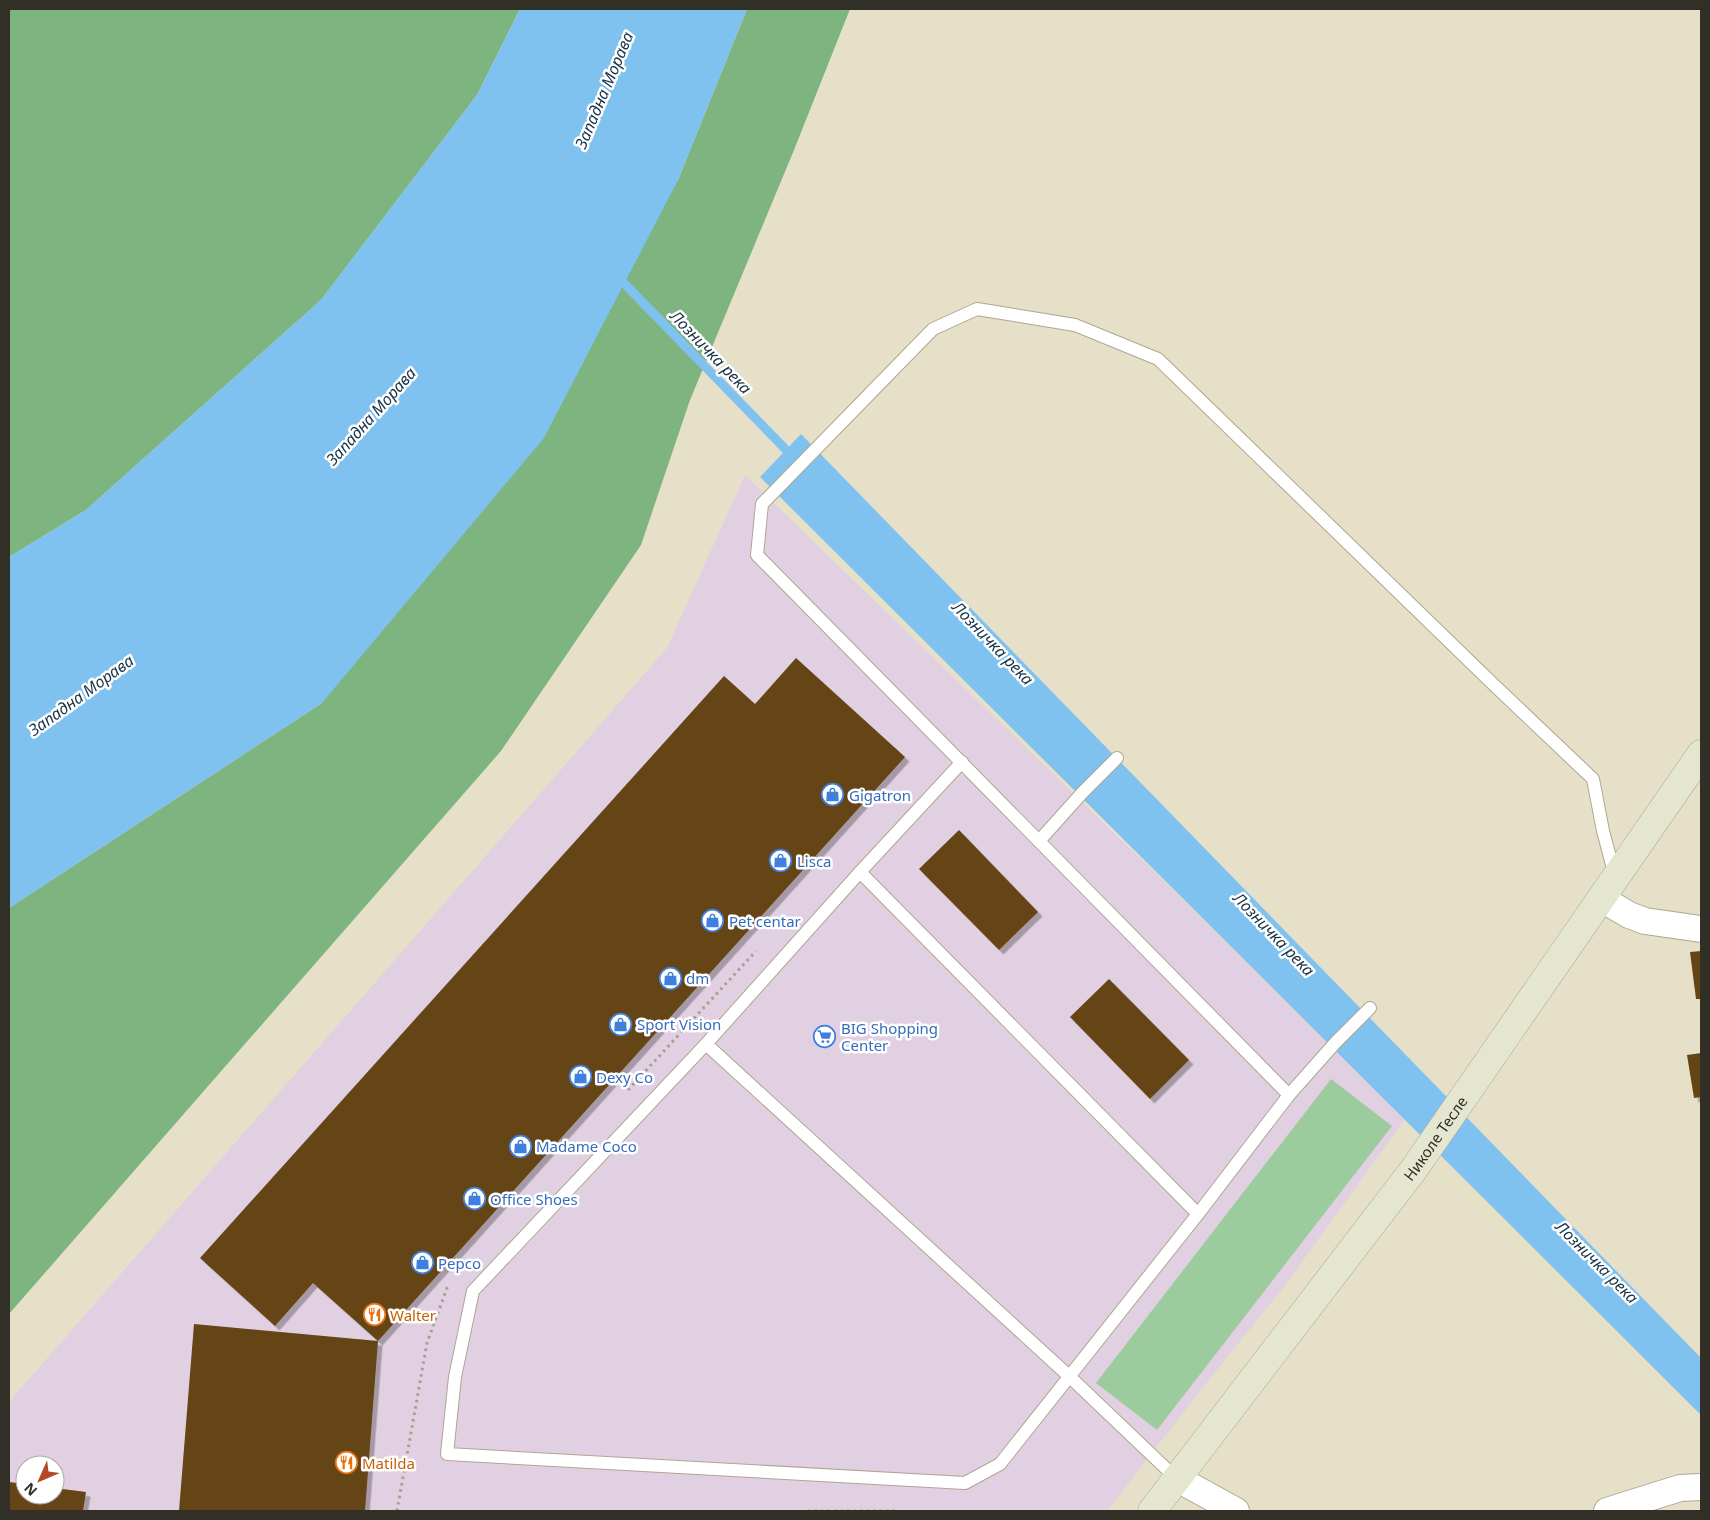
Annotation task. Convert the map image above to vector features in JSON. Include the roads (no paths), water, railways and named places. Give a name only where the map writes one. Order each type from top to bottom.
[{"type":"street","name":"Николе Тесле","points":[[1152,1511],[1414,1170],[1701,754]]},
{"type":"street","points":[[1608,889],[1629,914],[1645,920],[1701,928]]},
{"type":"street","points":[[1176,1478],[1236,1511]]},
{"type":"street","points":[[1607,1511],[1680,1488],[1701,1487]]},
{"type":"lane","points":[[1289,1095],[757,555],[762,504],[933,329],[977,309],[1075,325],[1158,359],[1593,779],[1603,831],[1608,889]]},
{"type":"lane","points":[[1038,841],[1117,758]]},
{"type":"lane","points":[[962,762],[860,872],[706,1044],[473,1291],[455,1377],[447,1454],[965,1483],[1000,1464],[1198,1214],[1289,1095],[1336,1042],[1370,1008]]},
{"type":"lane","points":[[860,872],[1198,1214]]},
{"type":"lane","points":[[706,1044],[1070,1377],[1176,1478]]},
{"type":"water","name":"Западна Морава","points":[[520,9],[747,9],[678,180],[544,438],[322,703],[9,908],[9,557],[86,510],[321,300],[477,95]]},
{"type":"water","points":[[801,434],[1701,1358],[1701,1415],[760,477]]},
{"type":"waterway","name":"Лозничка река","points":[[617,276],[794,458]]},
{"type":"place","name":"Gigatron","points":[[833,795]]},
{"type":"place","name":"Lisca","points":[[781,861]]},
{"type":"place","name":"Pet centar","points":[[713,921]]},
{"type":"place","name":"dm","points":[[670,978]]},
{"type":"place","name":"Sport Vision","points":[[621,1024]]},
{"type":"place","name":"BIG Shopping Center","points":[[825,1037]]},
{"type":"place","name":"Dexy Co","points":[[580,1077]]},
{"type":"place","name":"Madame Coco","points":[[520,1146]]},
{"type":"place","name":"Office Shoes","points":[[474,1199]]},
{"type":"place","name":"Pepco","points":[[422,1263]]},
{"type":"place","name":"Walter","points":[[374,1315]]},
{"type":"place","name":"Matilda","points":[[346,1463]]}]
